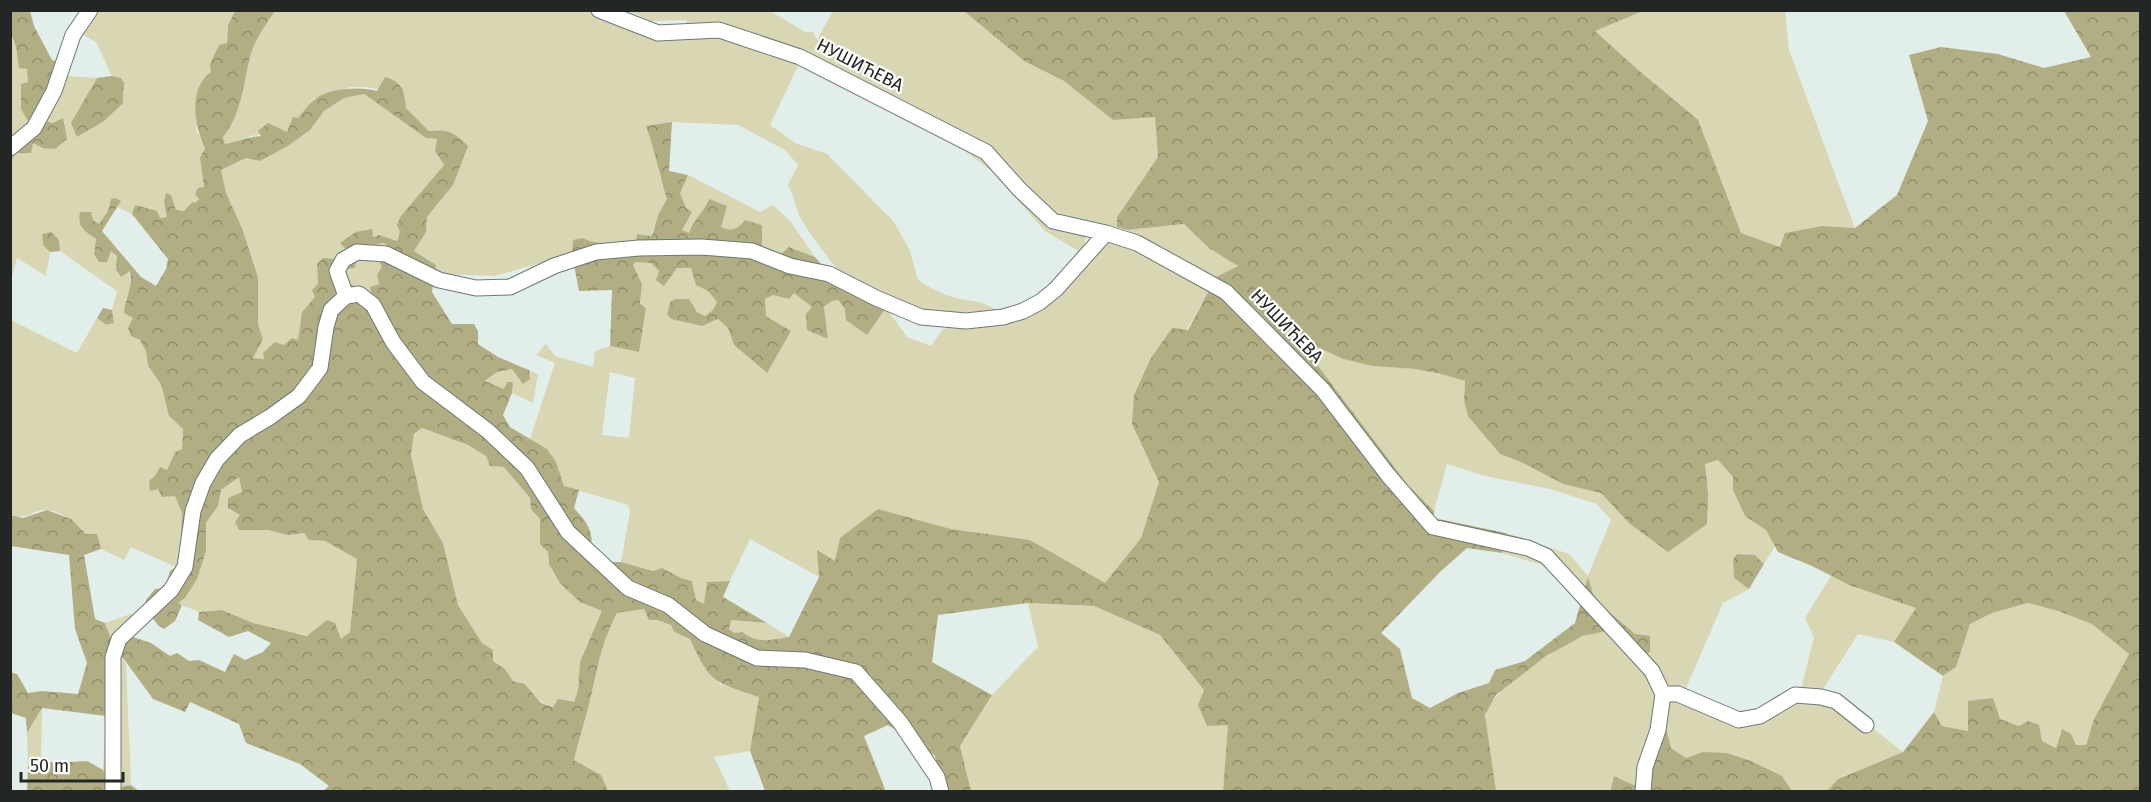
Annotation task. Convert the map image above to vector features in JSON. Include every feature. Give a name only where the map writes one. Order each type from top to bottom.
[{"type":"street","points":[[10,148],[34,128],[54,91],[73,35],[90,10]]},
{"type":"street","name":"НУШИЋЕВА","points":[[599,10],[658,33],[719,30],[800,57],[986,152],[1020,190],[1053,221],[1106,233],[1137,243],[1226,292],[1323,390],[1388,474],[1433,526],[1528,548],[1546,556],[1652,671],[1663,694]]},
{"type":"street","points":[[346,296],[337,271],[343,260],[357,252],[386,254],[439,280],[476,288],[510,286],[554,266],[596,252],[639,248],[702,247],[752,250],[790,266],[829,274],[876,298],[921,317],[966,321],[1003,317],[1023,311],[1040,302],[1056,290],[1106,233]]},
{"type":"street","points":[[113,792],[113,657],[119,639],[171,590],[185,567],[193,511],[203,483],[217,459],[240,435],[299,396],[320,368],[331,310],[346,296],[359,294],[373,305],[393,342],[423,382],[488,430],[527,468],[568,532],[628,588],[668,605],[705,634],[757,658],[806,660],[856,672],[900,722],[938,777],[941,792]]},
{"type":"street","points":[[1643,792],[1645,766],[1658,730],[1663,694],[1678,694],[1739,720],[1760,716],[1795,695],[1831,698],[1866,725]]},
{"type":"shaded area","points":[[964,10],[1024,61],[1064,81],[1113,120],[1155,116],[1158,157],[1117,217],[1117,227],[1061,214],[1086,236],[1082,253],[1045,231],[992,171],[966,152],[798,66],[770,125],[795,143],[827,154],[894,222],[910,251],[918,280],[946,295],[981,303],[996,310],[943,312],[913,306],[842,273],[816,242],[799,215],[788,185],[798,165],[785,150],[738,125],[672,122],[647,126],[656,152],[659,173],[667,199],[658,215],[651,236],[637,234],[637,243],[607,244],[573,240],[572,254],[495,276],[435,274],[436,265],[414,251],[426,232],[427,217],[453,185],[440,129],[429,131],[406,108],[405,95],[367,87],[351,87],[315,98],[287,132],[250,136],[237,143],[225,145],[223,137],[238,108],[254,45],[275,11],[587,11],[663,41],[667,38],[688,36],[686,20],[651,21],[629,11],[770,11],[805,32],[813,32],[817,40],[833,11]]},
{"type":"shaded area","points":[[90,11],[235,11],[228,25],[227,43],[212,72],[196,129],[205,150],[200,157],[205,188],[196,194],[199,198],[195,204],[191,202],[184,211],[176,210],[171,195],[164,202],[167,217],[160,218],[135,205],[132,214],[117,207],[120,201],[111,199],[108,211],[99,224],[93,220],[81,228],[96,239],[94,254],[111,251],[117,255],[116,270],[120,277],[129,270],[131,289],[126,300],[146,351],[148,366],[161,383],[169,416],[183,429],[182,449],[175,452],[158,489],[163,497],[175,495],[182,513],[180,564],[176,567],[131,547],[124,560],[101,549],[97,535],[86,534],[58,512],[42,510],[23,516],[11,515],[11,320],[77,353],[97,318],[106,325],[114,323],[112,310],[117,291],[60,251],[59,240],[43,245],[50,252],[46,276],[17,258],[11,280],[11,161],[16,153],[33,143],[53,123],[45,121],[37,113],[68,76],[97,78],[90,89],[123,103],[123,83],[112,76],[96,42],[73,29]]},
{"type":"shaded area","points":[[1643,11],[1785,11],[1789,50],[1855,228],[1822,226],[1780,247],[1741,233],[1724,191],[1637,69],[1594,31]]},
{"type":"shaded area","points":[[10,34],[16,47],[19,68],[27,68],[31,126],[10,141]]},
{"type":"shaded area","points":[[364,94],[426,138],[437,139],[435,151],[444,165],[417,202],[397,241],[379,235],[372,237],[372,230],[346,249],[344,255],[356,248],[384,243],[394,252],[383,267],[374,299],[345,284],[317,264],[318,284],[315,297],[302,312],[298,341],[284,345],[264,359],[252,358],[263,339],[258,324],[258,277],[242,228],[226,193],[221,170],[246,158],[260,161],[288,146],[310,130],[324,111],[344,98]]},
{"type":"shaded area","points":[[688,175],[760,212],[773,205],[790,221],[815,257],[790,247],[781,254],[761,246],[761,225],[745,220],[734,229],[721,227],[709,199],[689,233],[682,230],[686,208],[679,193]]},
{"type":"shaded area","points":[[1184,224],[1209,248],[1239,266],[1216,277],[1127,230]]},
{"type":"shaded area","points":[[1108,237],[1131,246],[1210,289],[1132,424],[1159,482],[1141,538],[1105,584],[1030,540],[951,529],[878,509],[835,562],[818,551],[819,577],[750,539],[730,581],[707,582],[705,605],[696,600],[692,581],[662,568],[653,571],[621,562],[630,512],[628,505],[564,486],[553,458],[545,449],[530,439],[555,363],[536,355],[546,344],[555,356],[593,367],[595,351],[610,346],[639,352],[642,284],[633,265],[636,262],[651,263],[659,271],[673,274],[677,268],[691,268],[696,285],[708,291],[717,301],[713,310],[705,316],[697,312],[689,299],[670,302],[667,314],[671,319],[702,326],[718,319],[728,328],[734,345],[766,373],[791,331],[766,316],[765,299],[773,295],[789,299],[794,293],[812,307],[807,329],[828,338],[824,307],[837,300],[867,335],[886,308],[907,337],[931,346],[943,329],[994,324],[1058,294],[1076,278]],"holes":[[[610,372],[635,378],[629,438],[602,435]]]},
{"type":"shaded area","points":[[1295,336],[1343,359],[1374,366],[1415,369],[1465,381],[1464,400],[1500,454],[1563,484],[1601,493],[1629,523],[1708,493],[1705,464],[1718,460],[1733,477],[1733,490],[1745,516],[1766,529],[1775,546],[1764,564],[1755,555],[1738,554],[1733,560],[1734,578],[1749,589],[1723,603],[1684,693],[1735,714],[1760,712],[1801,689],[1814,637],[1805,618],[1831,576],[1849,585],[1917,608],[1894,642],[1858,634],[1823,689],[1903,752],[1839,778],[1827,791],[1792,791],[1782,776],[1703,752],[1686,758],[1671,748],[1660,701],[1654,730],[1643,752],[1636,786],[1614,776],[1610,791],[1496,791],[1485,719],[1492,702],[1503,689],[1556,650],[1591,634],[1608,632],[1650,652],[1635,635],[1595,600],[1588,578],[1580,606],[1561,579],[1542,565],[1502,553],[1506,533],[1569,554],[1588,576],[1611,520],[1597,504],[1550,489],[1485,476],[1447,464],[1434,511],[1408,485]]},
{"type":"shaded area","points":[[512,369],[528,370],[538,374],[533,403],[512,393],[513,382],[504,389],[485,382],[497,372]]},
{"type":"shaded area","points":[[422,428],[468,445],[504,466],[530,498],[531,509],[540,519],[540,544],[548,552],[549,564],[580,602],[603,611],[580,662],[578,690],[574,703],[546,704],[526,684],[513,681],[505,669],[493,661],[493,650],[482,643],[458,605],[443,543],[423,509],[411,455],[414,434]]},
{"type":"shaded area","points":[[239,476],[242,492],[239,530],[268,530],[288,535],[304,533],[309,540],[325,541],[357,558],[350,632],[341,640],[287,632],[253,623],[222,610],[199,612],[177,603],[185,598],[206,551],[206,523],[218,506],[221,490]]},
{"type":"shaded area","points":[[1028,603],[1094,606],[1160,635],[1204,690],[1228,725],[1223,791],[971,791],[960,746],[992,695],[1038,647]]},
{"type":"shaded area","points":[[2028,603],[2092,624],[2129,654],[2094,719],[2086,745],[2076,745],[2071,734],[2061,730],[2056,748],[2042,741],[2039,725],[2020,726],[1999,719],[1968,731],[1942,726],[1934,712],[1943,676],[1956,666],[1970,624],[1992,613]]},
{"type":"shaded area","points":[[145,609],[150,615],[133,637],[123,642],[118,650],[126,664],[131,785],[110,789],[103,770],[113,644],[105,623]]},
{"type":"shaded area","points":[[644,609],[657,620],[671,625],[674,632],[690,639],[720,684],[760,697],[750,751],[714,757],[730,791],[608,791],[601,775],[574,760],[607,634],[617,613]]},
{"type":"shaded area","points":[[731,620],[767,623],[789,637],[759,640],[743,632],[734,633],[729,629]]},
{"type":"shaded area","points":[[42,708],[41,760],[28,766],[27,733]]},
{"type":"green space","points":[[11,11],[30,11],[34,26],[52,60],[58,62],[45,121],[53,123],[63,118],[67,139],[55,149],[43,148],[33,143],[31,153],[16,153],[11,161],[11,141],[31,126],[21,109],[21,84],[28,82],[27,69],[19,68],[16,47],[11,34]]},
{"type":"green space","points":[[235,11],[275,11],[252,51],[238,109],[223,137],[225,144],[261,136],[258,131],[268,123],[287,132],[293,117],[298,118],[319,96],[344,89],[377,91],[385,77],[402,88],[406,108],[429,131],[450,132],[468,146],[453,185],[427,217],[426,232],[414,251],[436,265],[432,292],[452,324],[474,324],[478,331],[478,344],[498,357],[529,370],[530,379],[523,384],[512,369],[497,372],[485,381],[504,389],[507,382],[513,382],[512,393],[503,415],[510,427],[547,449],[556,462],[564,486],[579,490],[574,508],[589,529],[591,544],[607,562],[621,562],[653,571],[662,568],[692,581],[696,600],[704,604],[707,582],[730,581],[723,597],[767,623],[731,620],[729,629],[734,633],[743,632],[753,638],[765,640],[789,637],[819,577],[817,550],[835,561],[840,538],[878,509],[951,529],[1030,540],[1105,583],[1141,538],[1159,482],[1132,424],[1134,395],[1151,358],[1172,328],[1188,330],[1216,277],[1238,266],[1209,248],[1184,224],[1127,230],[1117,227],[1117,217],[1158,157],[1155,117],[1113,120],[1064,81],[1024,61],[964,11],[1643,11],[1595,31],[1698,120],[1741,233],[1780,247],[1785,233],[1822,226],[1855,228],[1897,195],[1928,121],[1909,55],[1941,47],[1998,54],[2044,68],[2091,57],[2064,11],[2140,11],[2140,791],[1827,791],[1838,779],[1903,752],[1934,712],[1942,726],[1968,731],[1968,701],[1993,698],[2000,719],[2019,726],[2028,721],[2039,725],[2042,741],[2056,748],[2062,729],[2071,734],[2076,745],[2086,745],[2094,719],[2129,654],[2092,624],[2028,603],[1992,613],[1970,624],[1956,667],[1943,676],[1894,642],[1916,608],[1849,585],[1778,552],[1766,530],[1745,516],[1733,490],[1733,477],[1718,460],[1705,464],[1708,493],[1707,524],[1668,552],[1629,523],[1601,493],[1563,484],[1500,454],[1468,416],[1464,400],[1465,381],[1415,369],[1373,366],[1343,359],[1296,337],[1408,485],[1434,511],[1434,518],[1506,533],[1502,553],[1467,548],[1440,572],[1381,633],[1400,649],[1412,698],[1430,708],[1458,693],[1489,683],[1495,670],[1525,661],[1575,623],[1588,577],[1595,600],[1635,634],[1650,636],[1650,652],[1632,661],[1606,631],[1583,636],[1546,656],[1496,695],[1485,715],[1496,791],[1223,791],[1228,725],[1207,726],[1198,705],[1204,690],[1160,635],[1094,606],[1028,603],[938,615],[932,662],[992,695],[960,746],[971,791],[944,791],[935,756],[888,725],[864,736],[885,789],[883,791],[765,791],[750,751],[759,697],[732,688],[715,679],[703,665],[690,639],[674,632],[671,625],[649,620],[644,609],[617,613],[612,623],[601,652],[574,760],[601,775],[608,791],[323,791],[329,786],[300,764],[246,743],[239,724],[190,702],[185,712],[153,699],[118,651],[123,642],[133,637],[151,643],[170,656],[177,653],[189,661],[199,660],[225,672],[234,654],[245,660],[263,652],[271,643],[248,631],[229,637],[198,620],[199,612],[222,610],[253,623],[307,636],[327,620],[335,623],[341,639],[350,632],[357,559],[325,541],[309,540],[304,533],[288,535],[268,530],[239,530],[235,522],[240,515],[228,508],[228,498],[242,492],[239,477],[221,490],[218,506],[206,523],[206,551],[197,579],[185,598],[178,603],[182,605],[175,621],[164,629],[145,609],[146,600],[155,589],[165,588],[170,571],[180,564],[182,513],[175,496],[162,497],[158,489],[150,491],[149,481],[160,467],[167,470],[175,452],[182,449],[183,429],[169,416],[161,384],[148,366],[146,351],[140,340],[131,336],[128,328],[133,318],[124,313],[130,287],[130,271],[121,277],[116,270],[117,256],[111,251],[107,262],[99,262],[94,254],[96,239],[82,228],[80,212],[91,212],[93,220],[99,224],[108,211],[111,199],[121,201],[102,231],[141,277],[156,286],[166,269],[168,259],[132,214],[135,205],[157,211],[160,218],[167,217],[164,202],[166,193],[171,195],[176,210],[184,211],[192,202],[195,203],[199,199],[195,194],[198,188],[204,187],[200,157],[205,149],[196,119],[196,98],[203,80],[211,72],[210,64],[219,45],[227,43],[228,25]],"holes":[[[364,94],[426,138],[437,139],[435,151],[444,165],[401,216],[397,225],[400,232],[397,241],[379,235],[373,237],[372,229],[356,232],[340,243],[346,249],[344,269],[355,268],[357,248],[384,243],[394,252],[378,259],[382,267],[377,275],[379,284],[370,287],[373,299],[351,284],[345,284],[334,259],[323,258],[317,264],[318,284],[312,290],[315,297],[302,312],[298,340],[292,338],[284,345],[275,342],[263,353],[264,359],[253,358],[263,339],[258,324],[258,277],[242,228],[226,193],[221,170],[246,158],[260,161],[288,146],[310,130],[324,111],[344,98]],[[422,428],[468,445],[486,456],[490,466],[504,467],[530,498],[531,509],[540,519],[540,544],[548,552],[549,564],[560,583],[580,602],[602,611],[580,662],[578,690],[574,702],[558,699],[553,707],[541,703],[525,684],[513,681],[505,669],[493,661],[493,650],[482,643],[458,605],[443,543],[423,509],[411,455],[414,434]]]},
{"type":"green space","points":[[112,76],[121,78],[124,83],[123,103],[104,121],[77,137],[71,123],[97,78]]},
{"type":"green space","points":[[672,122],[669,171],[688,175],[680,193],[686,208],[692,212],[682,230],[689,233],[709,199],[727,206],[721,227],[734,229],[745,220],[762,225],[762,246],[781,254],[789,247],[815,257],[823,266],[886,308],[867,335],[846,320],[845,309],[838,300],[824,307],[828,339],[807,330],[806,314],[812,307],[794,293],[789,299],[773,295],[765,299],[766,316],[791,331],[767,373],[734,345],[728,328],[718,319],[702,326],[671,319],[667,314],[670,302],[675,299],[689,299],[697,312],[705,316],[713,310],[717,302],[708,291],[696,285],[691,268],[677,268],[664,286],[656,280],[659,271],[651,263],[636,262],[633,265],[642,284],[640,304],[646,308],[639,352],[610,346],[612,290],[579,291],[572,254],[573,240],[583,238],[602,243],[636,243],[637,234],[651,236],[658,215],[667,199],[646,126]]},
{"type":"green space","points":[[51,232],[59,240],[60,251],[50,252],[43,245],[42,234]]},
{"type":"green space","points":[[103,308],[112,310],[114,323],[106,325],[97,318]]},
{"type":"green space","points":[[47,510],[71,519],[86,534],[97,534],[101,549],[84,555],[95,619],[105,623],[113,644],[106,716],[42,708],[27,733],[26,718],[11,713],[10,672],[17,674],[28,693],[42,691],[78,694],[87,663],[75,629],[69,555],[11,546],[11,515],[23,518]]},
{"type":"green space","points":[[1737,554],[1755,555],[1764,564],[1749,589],[1734,578],[1733,560]]},
{"type":"green space","points":[[1659,699],[1671,748],[1686,758],[1703,752],[1727,753],[1751,761],[1782,776],[1792,791],[1610,792],[1614,776],[1636,786],[1643,752],[1654,730]]},
{"type":"green space","points":[[41,760],[55,763],[87,761],[103,770],[110,789],[131,785],[139,791],[27,792],[28,766]]}]
